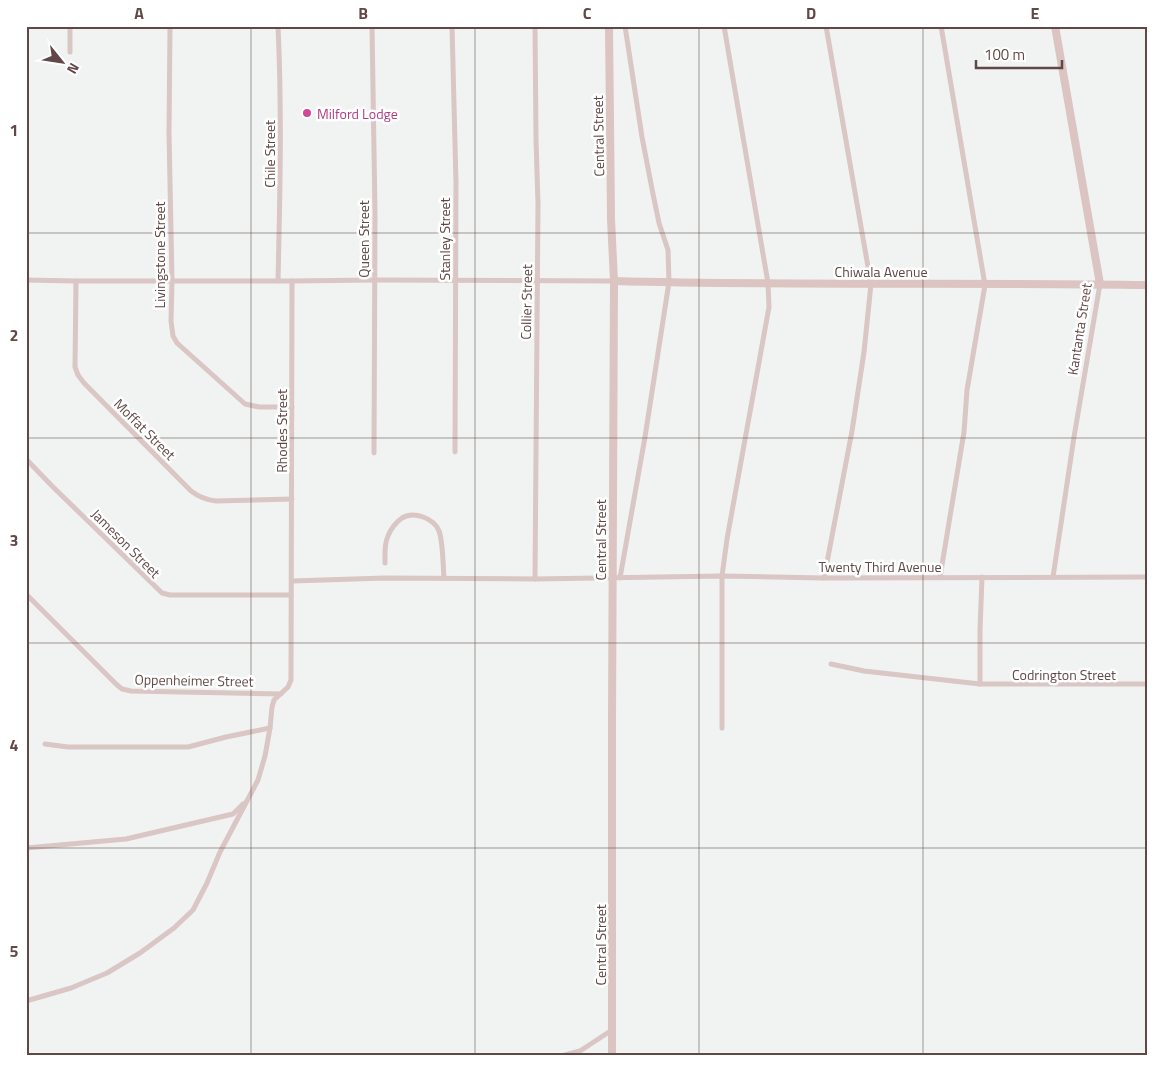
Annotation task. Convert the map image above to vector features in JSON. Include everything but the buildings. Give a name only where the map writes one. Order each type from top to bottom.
[{"type":"street","points":[[70,26],[70,52]]},
{"type":"street","name":"Livingstone Street","points":[[170,26],[171,330],[178,343],[245,404],[259,407],[292,407]]},
{"type":"street","name":"Chile Street","points":[[278,26],[280,59],[278,281]]},
{"type":"street","name":"Queen Street","points":[[372,26],[374,453]]},
{"type":"street","name":"Stanley Street","points":[[452,26],[456,183],[455,452]]},
{"type":"street","name":"Collier Street","points":[[535,26],[538,204],[535,579]]},
{"type":"street","name":"Central Street","points":[[609,26],[611,219],[614,281],[616,578],[612,715],[612,1055]]},
{"type":"street","points":[[616,578],[631,518],[669,282],[668,250],[659,223],[642,137],[625,26]]},
{"type":"street","points":[[722,728],[722,576],[769,307],[768,283],[724,26]]},
{"type":"street","points":[[824,578],[854,421],[871,284],[826,26]]},
{"type":"street","points":[[940,577],[964,432],[967,390],[985,284],[941,26]]},
{"type":"street","name":"Kantanta Street","points":[[1053,577],[1100,284],[1056,26]]},
{"type":"street","points":[[26,280],[614,281]]},
{"type":"street","name":"Moffat Street","points":[[76,281],[75,368],[90,390],[197,495],[216,501],[292,499]]},
{"type":"street","name":"Rhodes Street","points":[[26,1001],[71,988],[107,973],[140,953],[174,928],[193,910],[208,883],[220,852],[258,780],[265,756],[274,700],[288,687],[291,680],[292,281]]},
{"type":"street","name":"Chiwala Avenue","points":[[614,281],[1148,285]]},
{"type":"street","name":"Jameson Street","points":[[26,459],[162,593],[170,595],[291,595]]},
{"type":"street","points":[[385,563],[386,541],[392,529],[403,518],[421,516],[433,523],[439,532],[444,578]]},
{"type":"street","name":"Twenty Third Avenue","points":[[292,581],[722,576],[824,578],[1148,577]]},
{"type":"street","points":[[980,684],[982,578]]},
{"type":"street","name":"Oppenheimer Street","points":[[26,594],[122,689],[131,691],[281,694]]},
{"type":"street","name":"Codrington Street","points":[[831,664],[864,671],[980,684],[1148,684]]},
{"type":"street","points":[[44,744],[68,747],[188,747],[270,728]]},
{"type":"street","points":[[26,848],[126,839],[233,814],[248,800]]},
{"type":"street","points":[[567,1055],[580,1051],[613,1030]]},
{"type":"place","name":"Milford Lodge","points":[[307,113]]}]
